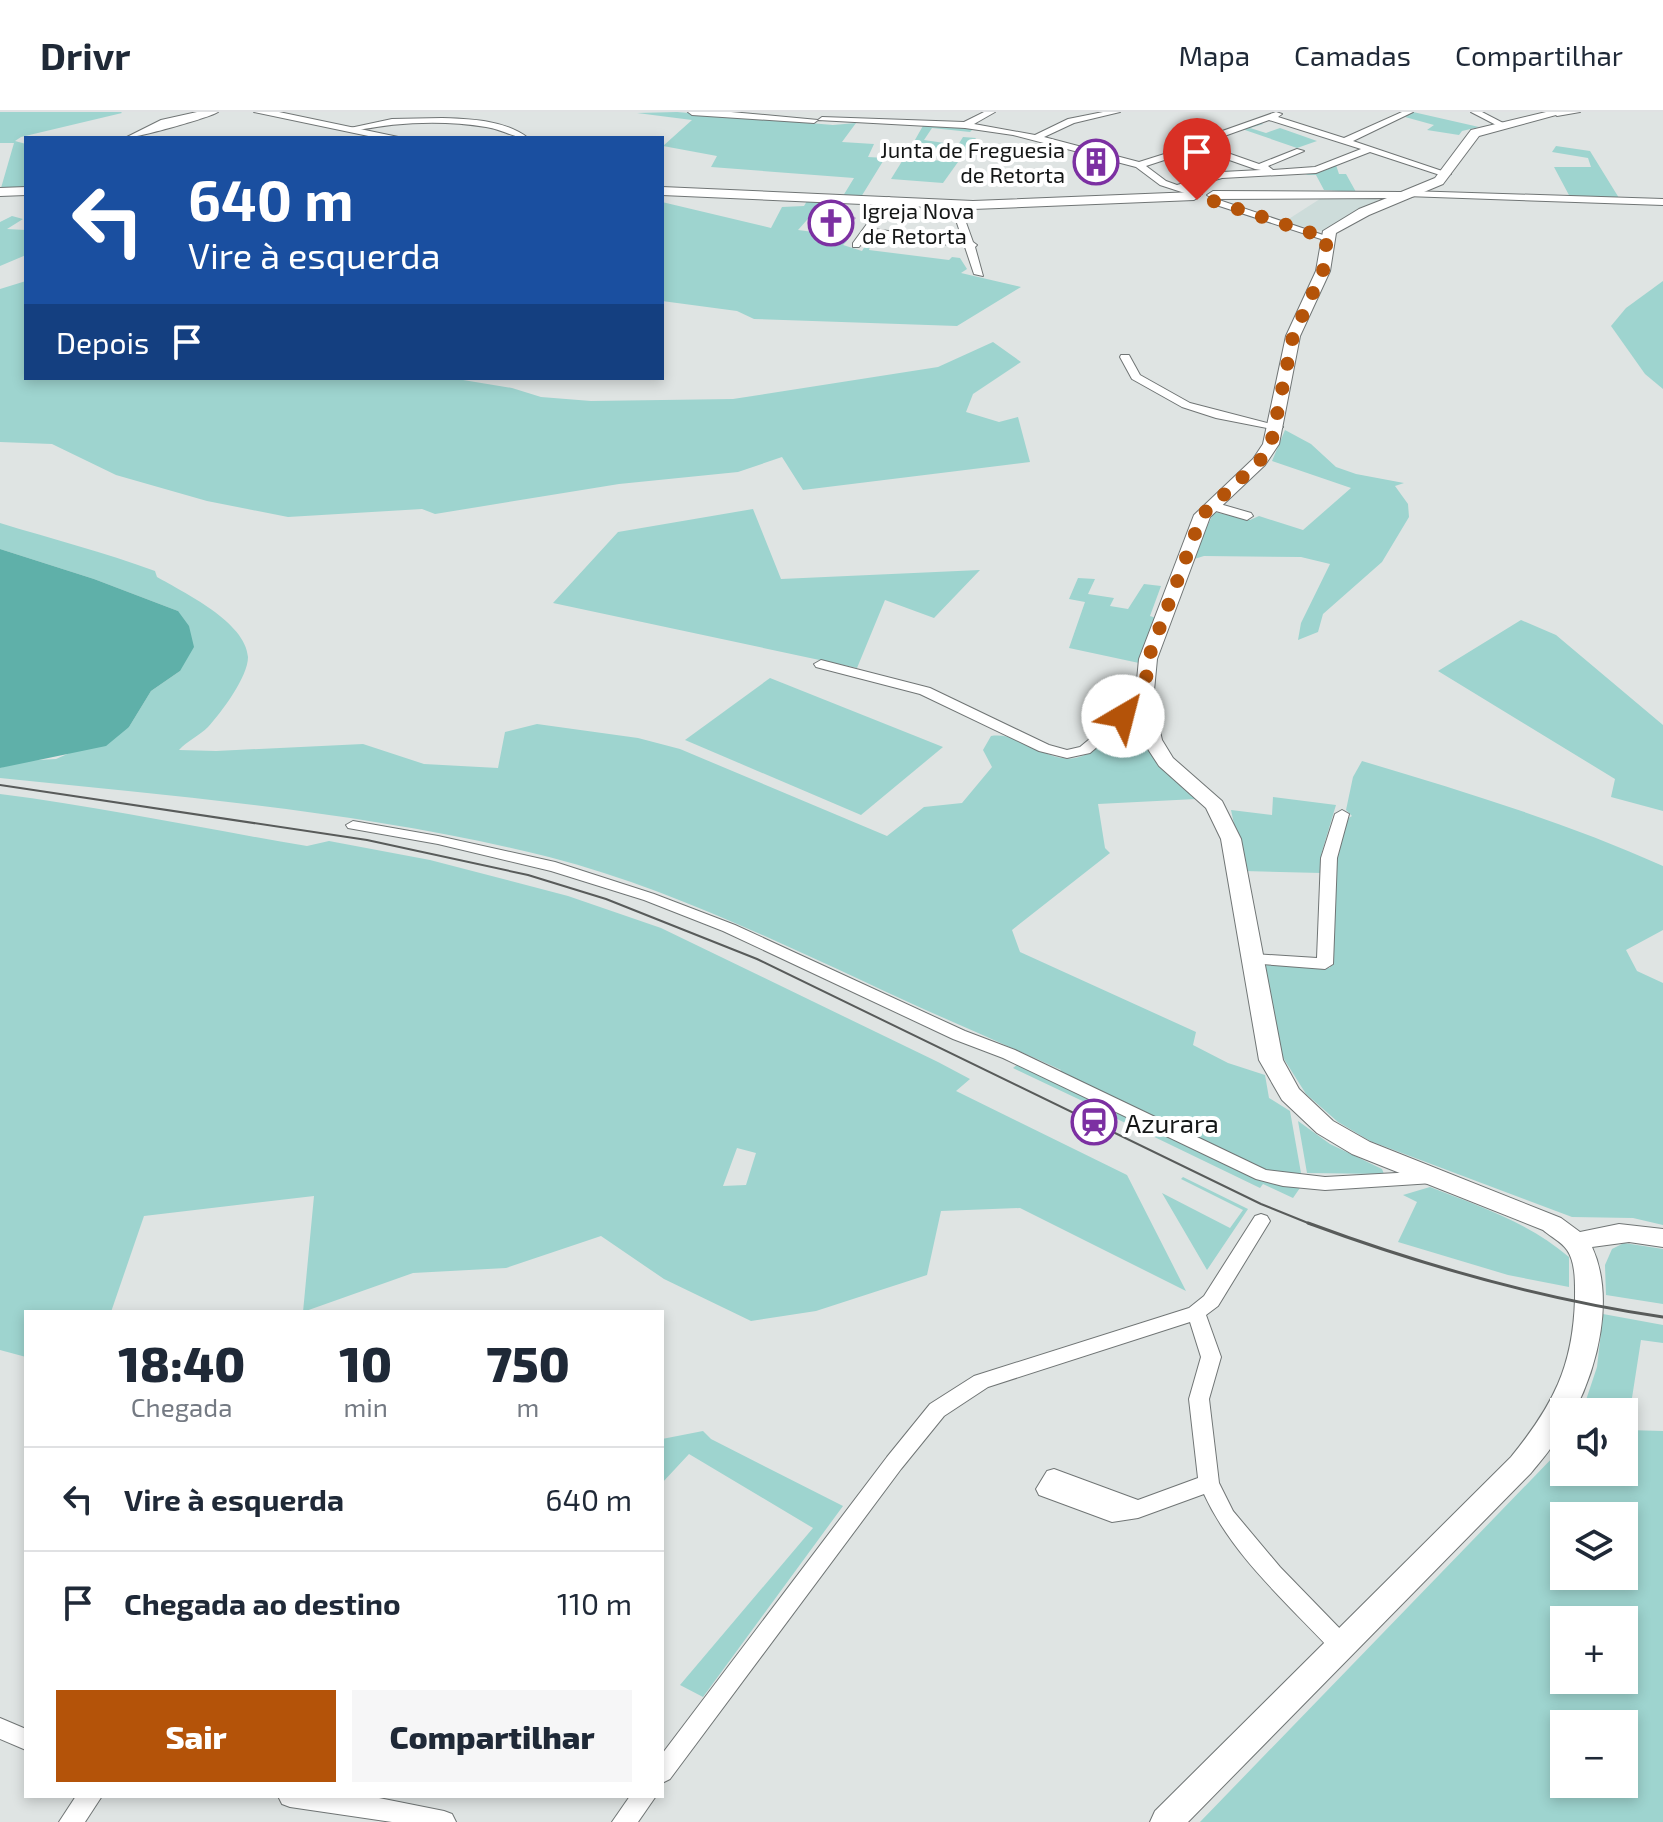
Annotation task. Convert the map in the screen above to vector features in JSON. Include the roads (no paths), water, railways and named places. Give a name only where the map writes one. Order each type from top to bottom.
[{"type":"street","points":[[136,136],[165,123],[212,112]]},
{"type":"street","points":[[260,112],[388,136]]},
{"type":"street","points":[[692,112],[796,120],[814,116],[837,120],[965,125],[1036,138],[1139,165],[1157,180],[1195,195],[1200,201],[1213,198],[1409,194],[1663,202]]},
{"type":"street","points":[[965,125],[991,112]]},
{"type":"street","points":[[1036,138],[1071,121],[1116,112]]},
{"type":"street","points":[[1198,146],[1197,143],[1284,112]]},
{"type":"street","points":[[1346,141],[1409,112]]},
{"type":"street","points":[[1475,112],[1503,125]]},
{"type":"street","points":[[1166,1822],[1521,1465],[1552,1428],[1578,1380],[1588,1330],[1585,1266],[1576,1243],[1552,1224],[1361,1148],[1325,1127],[1290,1094],[1271,1060],[1231,839],[1215,805],[1166,762],[1152,740],[1144,701],[1148,659],[1202,515],[1259,462],[1271,444],[1277,427],[1293,336],[1323,271],[1327,238],[1338,225],[1439,181],[1471,137],[1503,125],[1576,112]]},
{"type":"street","points":[[1269,117],[1446,174]]},
{"type":"street","points":[[354,128],[419,119],[482,124],[513,131],[521,136]]},
{"type":"street","points":[[1139,165],[1198,146],[1258,167],[1287,173]]},
{"type":"street","points":[[1175,188],[1222,175],[1316,170],[1370,149]]},
{"type":"street","points":[[1258,167],[1300,151]]},
{"type":"street","points":[[0,192],[24,191]]},
{"type":"street","points":[[664,191],[956,205],[1195,195]]},
{"type":"street","points":[[1213,198],[1327,238]]},
{"type":"street","points":[[856,245],[889,200]]},
{"type":"street","points":[[956,205],[972,245],[979,274]]},
{"type":"street","points":[[867,231],[972,245]]},
{"type":"street","points":[[1125,357],[1136,377],[1186,405],[1216,415],[1277,427]]},
{"type":"street","points":[[1213,506],[1247,516]]},
{"type":"street","points":[[821,664],[925,691],[1044,748],[1067,754],[1085,750],[1144,701]]},
{"type":"street","points":[[1254,959],[1325,964],[1329,858],[1342,814]]},
{"type":"street","points":[[353,825],[438,840],[555,867],[649,897],[729,928],[959,1035],[1009,1054],[1262,1175],[1283,1181],[1365,1183],[1433,1177]]},
{"type":"street","points":[[664,1769],[937,1410],[981,1381],[1196,1313],[1211,1301],[1261,1221]]},
{"type":"street","points":[[1576,1243],[1614,1232],[1637,1231],[1663,1238]]},
{"type":"street","points":[[1196,1313],[1211,1357],[1199,1399],[1209,1483],[1225,1517],[1272,1573],[1340,1644]]},
{"type":"street","points":[[1138,1509],[1209,1483]]},
{"type":"street","points":[[0,1728],[24,1739]]},
{"type":"street","points":[[71,1822],[89,1798]]},
{"type":"street","points":[[304,1798],[377,1808],[444,1822]]},
{"type":"street","points":[[624,1822],[642,1798]]},
{"type":"tram line","points":[[0,785],[367,840],[528,875],[606,899],[757,959],[1261,1204],[1308,1223]]},
{"type":"tram line","points":[[1308,1223],[1395,1253],[1528,1291],[1663,1317]]},
{"type":"tram line","points":[[1308,1223],[1313,1225]]},
{"type":"place","name":"Junta de Freguesia de Retorta","points":[[1096,162]]},
{"type":"place","name":"Igreja Nova de Retorta","points":[[831,223]]},
{"type":"place","name":"Azurara","points":[[1094,1122]]}]
